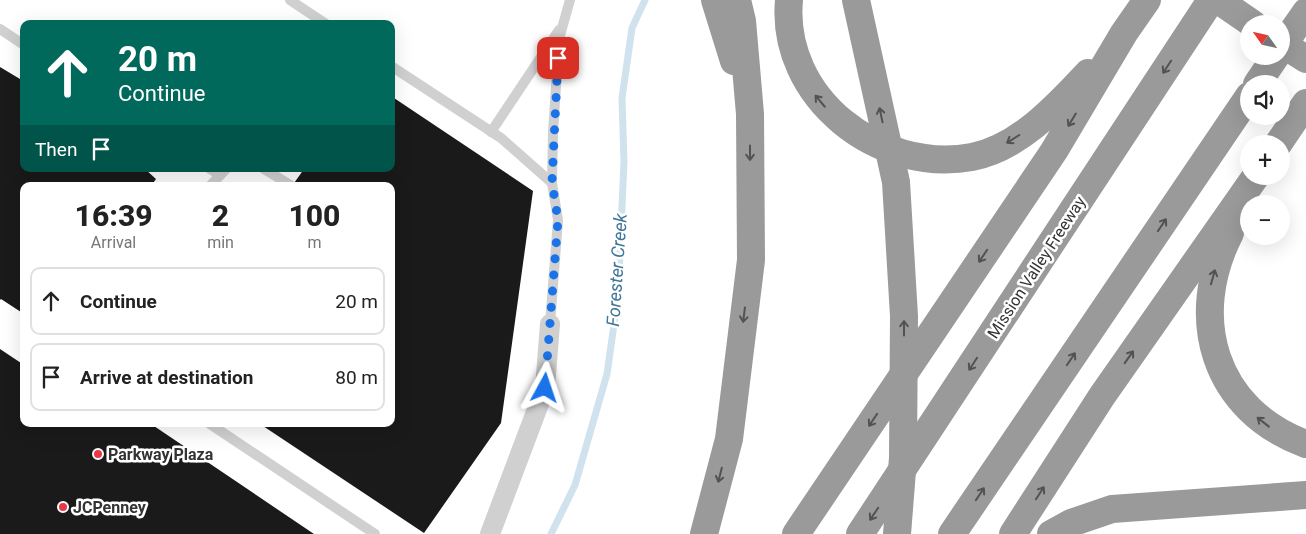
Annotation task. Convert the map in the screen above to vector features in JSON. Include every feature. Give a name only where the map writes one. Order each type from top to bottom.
[{"type":"highway","points":[[715,0],[750,114]]},
{"type":"highway","points":[[704,534],[729,439],[751,260],[750,114],[742,21],[737,0]]},
{"type":"highway","points":[[789,0],[791,36],[800,66],[812,91],[831,114],[880,147],[909,155],[935,158],[972,157],[998,148],[1029,129],[1056,105],[1124,33]]},
{"type":"highway","points":[[856,0],[896,182],[904,316],[903,458],[897,534]]},
{"type":"highway","points":[[796,534],[1054,151],[1124,33],[1147,0]]},
{"type":"highway","name":"Mission Valley Freeway","points":[[860,534],[1210,0]]},
{"type":"highway","points":[[1218,0],[1240,15]]},
{"type":"highway","points":[[1290,35],[1306,12]]},
{"type":"highway","points":[[1290,49],[1306,59]]},
{"type":"highway","points":[[1284,135],[1306,103]]},
{"type":"highway","points":[[952,534],[1240,109]]},
{"type":"highway","points":[[1014,534],[1102,396],[1251,185]]},
{"type":"highway","points":[[1253,185],[1220,252],[1210,286],[1209,319],[1214,351],[1237,394],[1260,421],[1276,432],[1306,444]]},
{"type":"highway","points":[[1051,534],[1071,523],[1112,509],[1306,495]]},
{"type":"street","points":[[490,534],[545,388],[550,324]]},
{"type":"lane","points":[[290,0],[320,20]]},
{"type":"lane","points":[[550,324],[558,220],[552,182],[553,134],[559,39],[570,0]]},
{"type":"lane","points":[[491,132],[564,23]]},
{"type":"lane","points":[[0,29],[20,42]]},
{"type":"lane","points":[[395,69],[491,132],[552,182]]},
{"type":"lane","points":[[214,182],[223,172]]},
{"type":"lane","points":[[269,172],[285,182]]},
{"type":"lane","points":[[214,427],[375,534]]},
{"type":"building","points":[[0,67],[20,79],[20,172],[148,172],[156,179],[154,182],[20,182],[20,311],[0,300]]},
{"type":"building","points":[[395,99],[533,191],[501,423],[424,533],[265,427],[395,427],[395,182],[295,182],[302,172],[395,172]]},
{"type":"building","name":"Parkway Plaza","points":[[0,349],[20,362],[20,427],[155,427],[314,534],[0,534]]},
{"type":"waterway","name":"Forester Creek","points":[[551,534],[575,485],[607,374],[618,296],[624,162],[622,98],[632,28],[645,0]]},
{"type":"place","name":"Parkway Plaza","points":[[98,454]]},
{"type":"place","name":"JCPenney","points":[[63,507]]},
{"type":"route","points":[[545,388],[558,220],[552,182],[558,58]]}]
